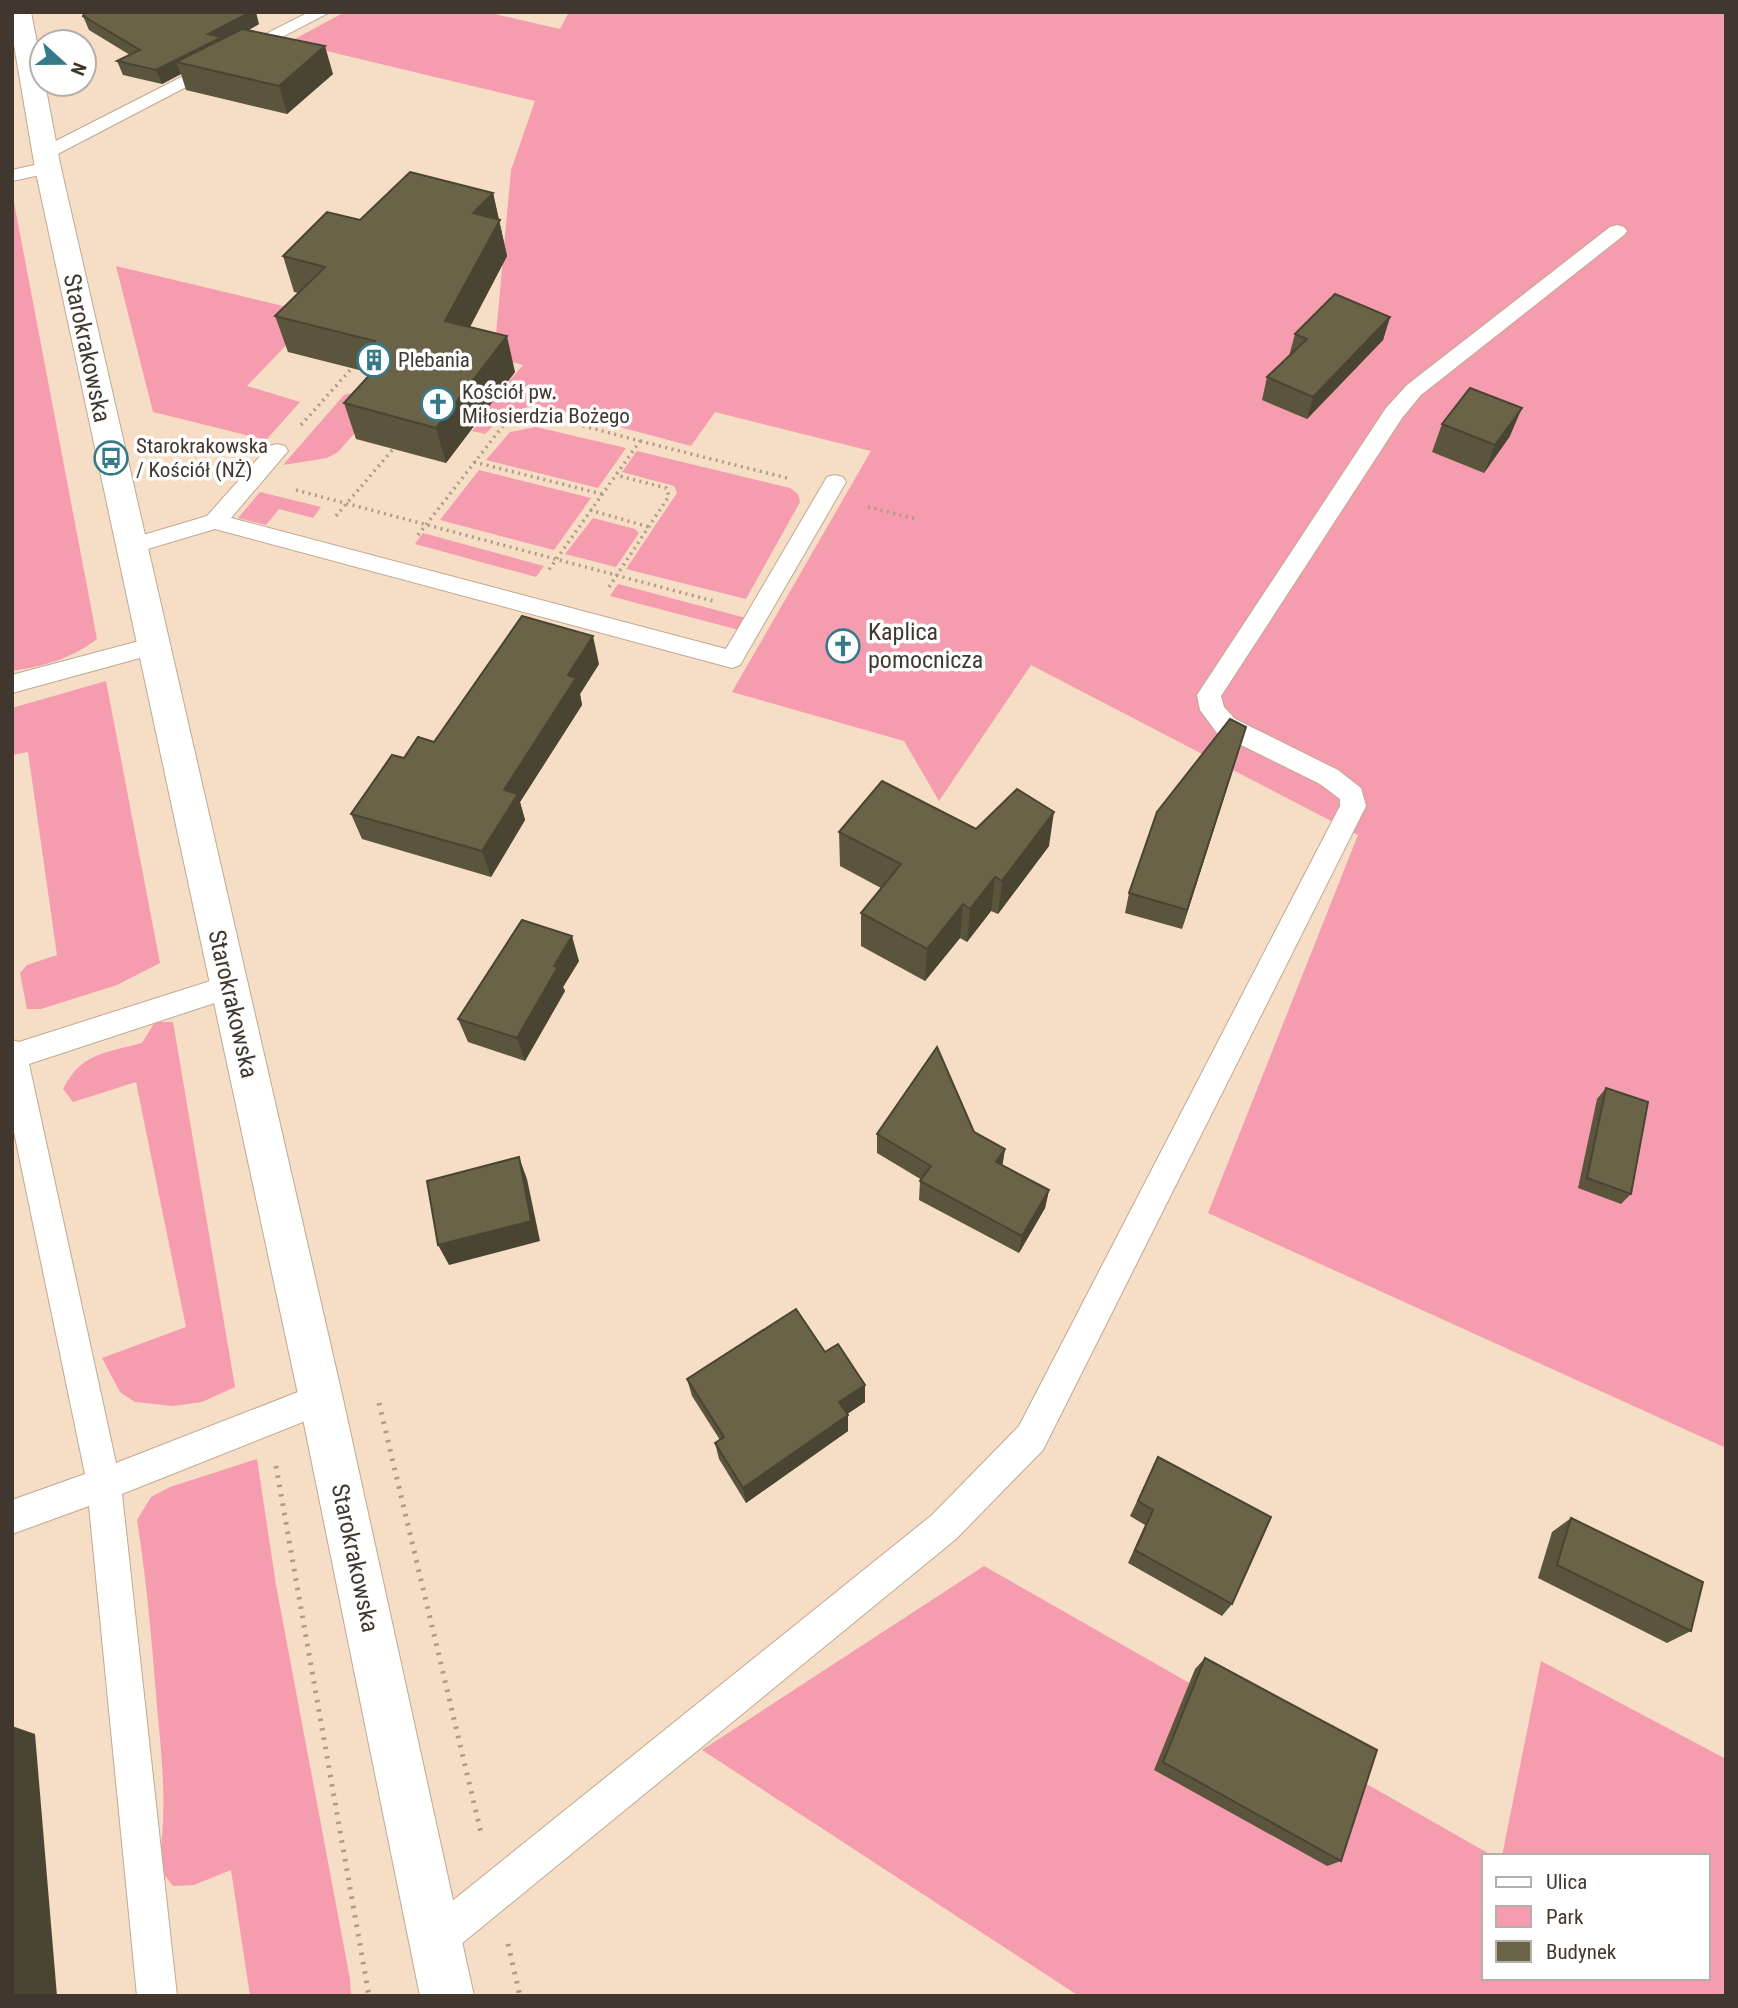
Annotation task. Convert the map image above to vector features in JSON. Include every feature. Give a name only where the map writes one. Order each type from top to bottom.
[{"type":"street","name":"Starokrakowska","points":[[20,12],[35,166],[154,646],[321,1399],[447,1996]]},
{"type":"lane","points":[[35,166],[322,12]]},
{"type":"lane","points":[[435,1940],[944,1527],[1031,1438],[1353,806],[1352,794],[1329,777],[1226,726],[1212,709],[1209,695],[1394,413],[1407,398],[1617,232]]},
{"type":"lane","points":[[131,546],[215,520],[277,452]]},
{"type":"lane","points":[[215,520],[732,659],[831,489]]},
{"type":"lane","points":[[12,684],[154,646]]},
{"type":"lane","points":[[13,1057],[229,987]]},
{"type":"lane","points":[[12,1052],[104,1484],[157,1996]]},
{"type":"lane","points":[[12,1517],[321,1399]]},
{"type":"path","points":[[277,452],[352,368]]},
{"type":"path","points":[[393,568],[502,427],[526,417],[546,416],[831,489],[916,519]]},
{"type":"path","points":[[525,603],[639,441]]},
{"type":"path","points":[[311,546],[393,449]]},
{"type":"path","points":[[474,462],[602,494]]},
{"type":"path","points":[[588,620],[669,496],[666,488],[616,475]]},
{"type":"path","points":[[253,479],[759,613]]},
{"type":"path","points":[[590,510],[649,527]]},
{"type":"green space","points":[[345,12],[486,12],[560,29],[569,12],[1726,12],[1726,1448],[1208,1213],[1358,835],[1031,665],[939,801],[904,741],[732,692],[871,451],[715,412],[691,446],[537,405],[509,415],[485,434],[472,431],[485,415],[481,413],[523,365],[494,357],[511,170],[535,101],[289,42]]},
{"type":"green space","points":[[12,192],[97,639],[57,661],[12,671]]},
{"type":"green space","points":[[116,266],[316,314],[247,386],[300,402],[266,440],[153,412]]},
{"type":"green space","points":[[372,388],[390,393],[338,452],[327,458],[283,465],[344,395]]},
{"type":"green space","points":[[536,427],[626,448],[598,488],[486,460],[510,432]]},
{"type":"green space","points":[[637,451],[790,488],[798,494],[800,502],[746,599],[626,569],[677,493],[674,486],[622,472]]},
{"type":"green space","points":[[479,470],[591,498],[554,550],[440,520]]},
{"type":"green space","points":[[260,492],[321,507],[313,518],[279,509],[266,525],[238,518]]},
{"type":"green space","points":[[593,518],[635,529],[639,533],[616,567],[565,554]]},
{"type":"green space","points":[[423,533],[544,566],[536,577],[415,544]]},
{"type":"green space","points":[[618,584],[746,618],[739,630],[610,596]]},
{"type":"green space","points":[[106,681],[160,963],[117,985],[41,1009],[27,1009],[20,973],[27,965],[57,955],[28,752],[12,755],[12,708]]},
{"type":"green space","points":[[155,1022],[173,1022],[235,1387],[202,1402],[173,1406],[135,1402],[120,1392],[102,1358],[186,1327],[136,1082],[73,1102],[63,1089],[70,1077],[87,1061],[106,1052],[142,1043]]},
{"type":"green space","points":[[257,1459],[276,1585],[351,1996],[250,1996],[231,1870],[194,1885],[173,1886],[158,1867],[163,1827],[162,1767],[149,1613],[137,1520],[151,1497],[170,1487]]},
{"type":"green space","points":[[984,1566],[1489,1854],[1482,1854],[1482,1980],[1710,1980],[1710,1854],[1502,1854],[1541,1661],[1726,1759],[1726,1996],[1079,1996],[702,1750]]},
{"type":"building","points":[[85,12],[251,12],[208,34],[222,37],[156,70],[117,61],[140,50],[83,16]]},
{"type":"building","points":[[242,29],[325,46],[279,86],[176,62]]},
{"type":"building","points":[[410,172],[493,193],[473,213],[500,220],[445,321],[507,336],[436,428],[344,403],[386,357],[365,352],[375,341],[275,316],[325,267],[283,256],[327,212],[360,220]]},
{"type":"building","points":[[1335,294],[1390,317],[1313,397],[1267,377],[1307,339],[1295,334]]},
{"type":"building","points":[[1470,388],[1522,408],[1495,445],[1442,424]]},
{"type":"building","points":[[522,616],[593,636],[568,675],[576,678],[504,790],[518,794],[482,851],[351,814],[392,755],[404,758],[418,737],[434,742]]},
{"type":"building","points":[[1230,719],[1246,727],[1187,910],[1129,893],[1157,812]]},
{"type":"building","points":[[882,781],[976,829],[1017,789],[1054,812],[1002,881],[995,877],[970,909],[963,904],[927,949],[861,913],[901,864],[839,832]]},
{"type":"building","points":[[522,920],[572,936],[554,966],[558,967],[517,1038],[458,1019]]},
{"type":"building","points":[[937,1047],[974,1132],[1005,1149],[996,1162],[1049,1190],[1022,1236],[920,1181],[931,1166],[877,1134]]},
{"type":"building","points":[[1606,1088],[1648,1102],[1631,1194],[1587,1178]]},
{"type":"building","points":[[519,1157],[531,1221],[438,1245],[427,1181]]},
{"type":"building","points":[[796,1309],[825,1352],[838,1344],[865,1385],[839,1402],[848,1415],[743,1488],[715,1443],[724,1437],[687,1379]]},
{"type":"building","points":[[1158,1457],[1271,1517],[1232,1604],[1135,1550],[1153,1510],[1138,1501]]},
{"type":"building","points":[[1571,1518],[1703,1582],[1691,1631],[1557,1565]]},
{"type":"building","points":[[1205,1658],[1377,1750],[1341,1861],[1163,1762]]},
{"type":"place","name":"Plebania","points":[[374,360]]},
{"type":"place","name":"Kościół pw. Miłosierdzia Bożego","points":[[438,404]]},
{"type":"place","name":"Starokrakowska / Kościół (NŻ)","points":[[111,458]]},
{"type":"place","name":"Kaplica pomocnicza","points":[[843,646]]}]
